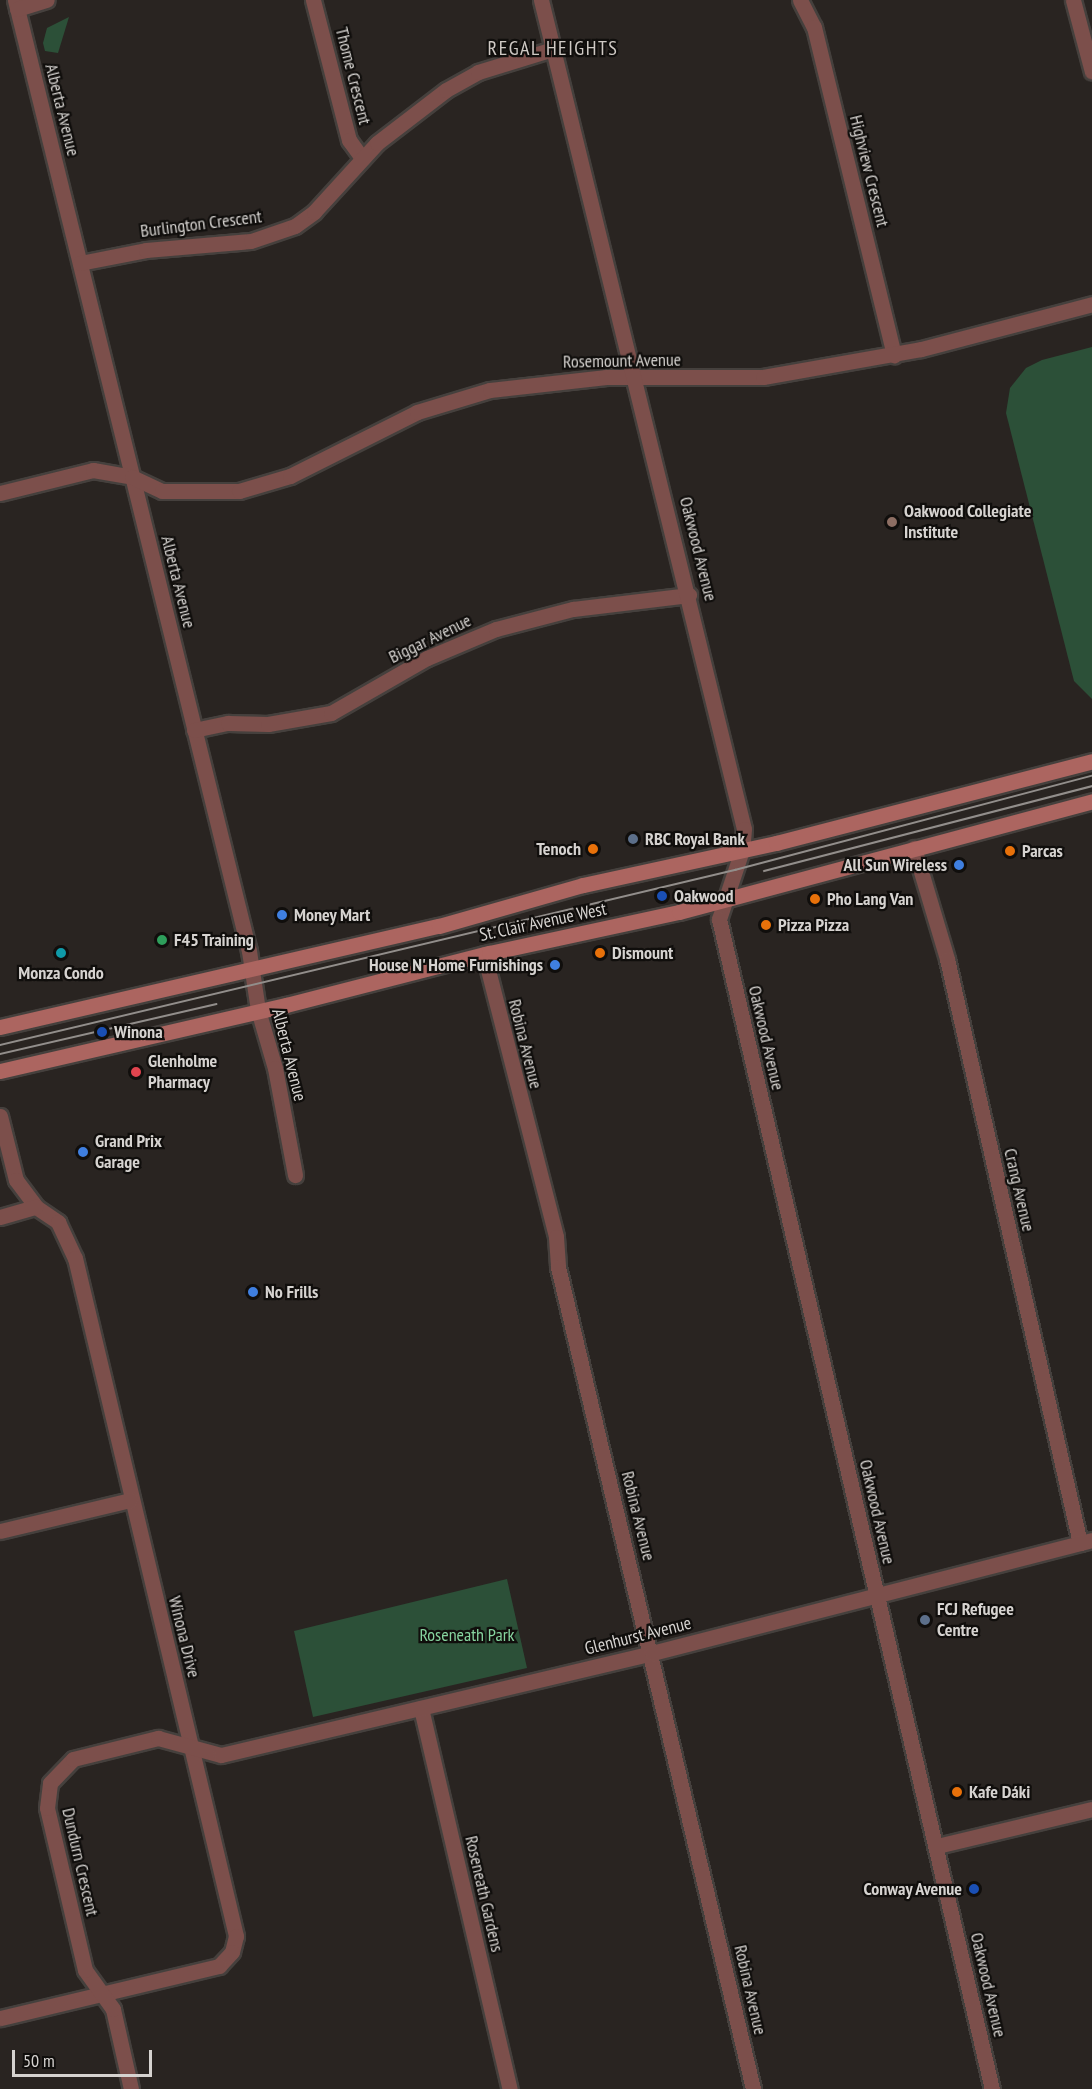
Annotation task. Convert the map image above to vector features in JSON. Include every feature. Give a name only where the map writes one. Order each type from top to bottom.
[{"type":"main road","name":"St. Clair Avenue West","points":[[0,1028],[508,908],[583,885],[742,850],[1092,762]]},
{"type":"main road","name":"St. Clair Avenue West","points":[[0,1071],[258,1011],[484,954],[615,927],[1092,801]]},
{"type":"street","points":[[16,4],[47,0]]},
{"type":"street","name":"Thome Crescent","points":[[313,0],[349,140],[362,158]]},
{"type":"street","name":"Oakwood Avenue","points":[[541,0],[689,595],[744,829],[742,850],[723,898],[719,919],[992,2089]]},
{"type":"street","name":"Highview Crescent","points":[[800,0],[813,27],[894,355]]},
{"type":"street","points":[[1073,0],[1092,72]]},
{"type":"street","name":"Alberta Avenue","points":[[16,4],[252,970],[258,1011],[275,1068],[295,1175]]},
{"type":"street","name":"Burlington Crescent","points":[[80,263],[146,250],[251,242],[277,234],[314,212],[362,158],[418,110],[466,78],[507,61],[553,49]]},
{"type":"street","name":"Rosemount Avenue","points":[[0,493],[93,471],[132,477],[162,492],[238,491],[291,476],[362,437],[453,400],[562,380],[763,377],[894,355],[1092,304]]},
{"type":"street","name":"Biggar Avenue","points":[[194,730],[228,723],[268,724],[331,713],[428,658],[496,629],[573,609],[689,595]]},
{"type":"street","name":"Crang Avenue","points":[[914,848],[946,959],[1086,1541]]},
{"type":"street","name":"Robina Avenue","points":[[484,954],[556,1237],[558,1267],[652,1653],[753,2089]]},
{"type":"street","name":"Winona Drive","points":[[0,1116],[16,1180],[36,1207],[58,1222],[75,1258],[130,1500],[232,1917],[235,1945],[219,1966],[103,1994]]},
{"type":"street","points":[[0,1217],[36,1207]]},
{"type":"street","points":[[0,1531],[130,1500]]},
{"type":"street","name":"Glenhurst Avenue","points":[[191,1748],[221,1755],[652,1653],[1086,1541]]},
{"type":"street","name":"Roseneath Gardens","points":[[421,1708],[510,2089]]},
{"type":"street","name":"Dundurn Crescent","points":[[103,1994],[85,1970],[47,1808],[50,1783],[73,1759],[158,1738],[191,1748]]},
{"type":"street","points":[[937,1846],[1092,1809]]},
{"type":"street","points":[[0,2018],[103,1994],[113,2008],[132,2089]]},
{"type":"green space","points":[[69,17],[58,53],[45,51],[43,43],[47,28]]},
{"type":"green space","points":[[1092,347],[1092,699],[1074,681],[1006,413],[1010,388],[1026,368],[1042,360]]},
{"type":"green space","name":"Roseneath Park","points":[[507,1579],[527,1668],[313,1717],[294,1631]]},
{"type":"tram line","points":[[0,1045],[735,870],[1092,776]]},
{"type":"tram line","points":[[764,871],[1092,786]]},
{"type":"tram line","points":[[0,1054],[216,1004]]},
{"type":"place","name":"Oakwood Collegiate Institute","points":[[892,522]]},
{"type":"place","name":"RBC Royal Bank","points":[[633,839]]},
{"type":"place","name":"Tenoch","points":[[593,849]]},
{"type":"place","name":"Parcas","points":[[1010,851]]},
{"type":"place","name":"All Sun Wireless","points":[[959,865]]},
{"type":"place","name":"Oakwood","points":[[662,896]]},
{"type":"place","name":"Pho Lang Van","points":[[815,899]]},
{"type":"place","name":"Money Mart","points":[[282,915]]},
{"type":"place","name":"Pizza Pizza","points":[[766,925]]},
{"type":"place","name":"F45 Training","points":[[162,940]]},
{"type":"place","name":"Monza Condo","points":[[61,953]]},
{"type":"place","name":"Dismount","points":[[600,953]]},
{"type":"place","name":"House N' Home Furnishings","points":[[555,965]]},
{"type":"place","name":"Winona","points":[[102,1032]]},
{"type":"place","name":"Glenholme Pharmacy","points":[[136,1072]]},
{"type":"place","name":"Grand Prix Garage","points":[[83,1152]]},
{"type":"place","name":"No Frills","points":[[253,1292]]},
{"type":"place","name":"FCJ Refugee Centre","points":[[925,1620]]},
{"type":"place","name":"Kafe Dáki","points":[[957,1792]]},
{"type":"place","name":"Conway Avenue","points":[[974,1889]]},
{"type":"district","name":"REGAL HEIGHTS","points":[[553,48]]}]
